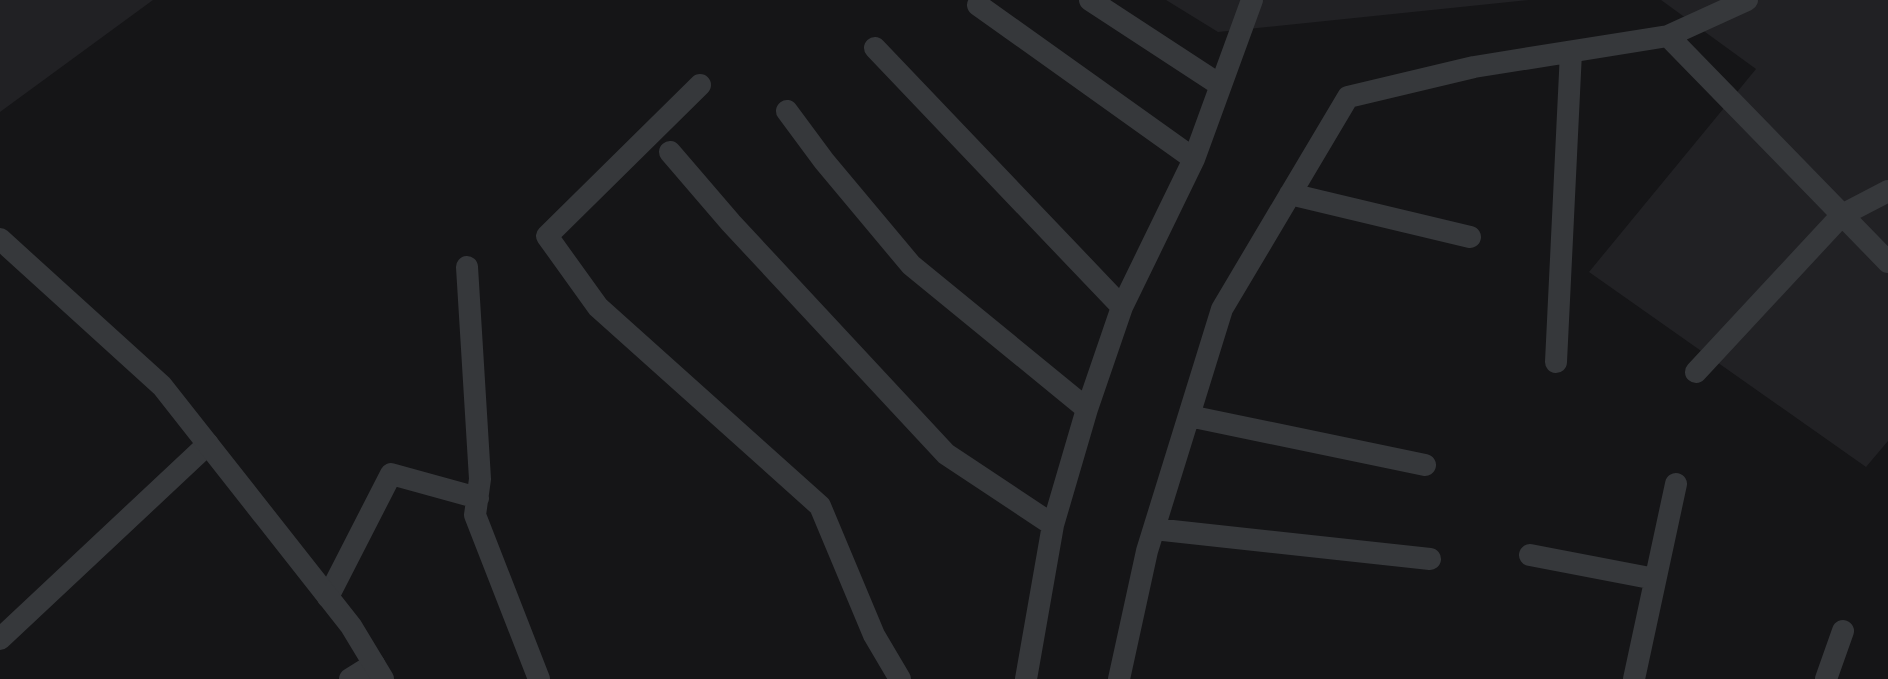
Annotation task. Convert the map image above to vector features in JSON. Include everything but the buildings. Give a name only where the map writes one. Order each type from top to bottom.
[{"type":"street","points":[[1090,0],[1220,85]]},
{"type":"street","points":[[1026,679],[1053,524],[1087,409],[1122,307],[1194,159],[1252,0]]},
{"type":"street","points":[[1119,679],[1147,551],[1222,309],[1348,97],[1474,67],[1668,36],[1747,0]]},
{"type":"street","points":[[978,5],[1194,159]]},
{"type":"street","points":[[1668,36],[1888,262]]},
{"type":"street","points":[[876,48],[1122,307]]},
{"type":"street","points":[[1556,362],[1571,52]]},
{"type":"street","points":[[700,85],[547,236],[598,307],[820,506],[874,635],[900,679]]},
{"type":"street","points":[[787,111],[824,161],[911,264],[1087,409]]},
{"type":"street","points":[[670,152],[731,223],[946,454],[1053,524]]},
{"type":"street","points":[[1696,372],[1842,215],[1888,191]]},
{"type":"street","points":[[1290,194],[1470,237]]},
{"type":"street","points":[[0,239],[162,386],[351,626],[379,672],[350,679]]},
{"type":"street","points":[[467,267],[480,479],[475,515],[539,679]]},
{"type":"street","points":[[1189,416],[1425,465]]},
{"type":"street","points":[[0,639],[208,444]]},
{"type":"street","points":[[328,597],[391,474],[478,498]]},
{"type":"street","points":[[1634,679],[1676,484]]},
{"type":"street","points":[[1154,529],[1430,559]]},
{"type":"street","points":[[1530,555],[1656,579]]},
{"type":"street","points":[[1826,679],[1843,631]]},
{"type":"shaded area","points":[[0,0],[153,0],[0,112]]},
{"type":"shaded area","points":[[1166,0],[1529,0],[1218,32]]},
{"type":"shaded area","points":[[1661,0],[1888,0],[1888,441],[1866,467],[1589,272],[1756,69]]}]
